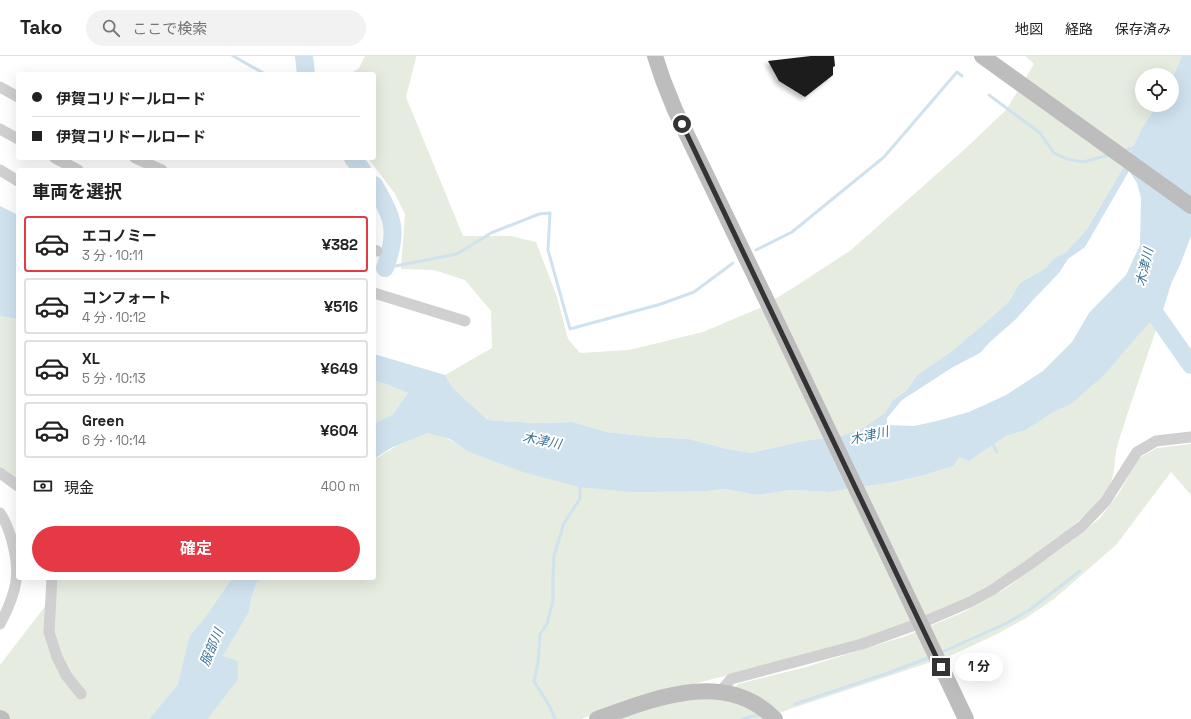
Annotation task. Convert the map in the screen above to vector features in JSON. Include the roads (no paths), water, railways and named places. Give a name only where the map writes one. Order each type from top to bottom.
[{"type":"street","points":[[655,56],[663,80],[676,110],[966,719]]},
{"type":"street","points":[[983,57],[1191,206]]},
{"type":"street","points":[[0,88],[16,96]]},
{"type":"street","points":[[0,129],[16,138]]},
{"type":"street","points":[[59,160],[74,168]]},
{"type":"street","points":[[140,160],[158,168]]},
{"type":"street","points":[[0,170],[16,180]]},
{"type":"street","points":[[376,294],[465,321]]},
{"type":"street","points":[[724,692],[725,686],[731,679],[862,644],[926,621],[970,602],[992,590],[1082,526],[1095,514],[1114,489],[1136,452],[1156,441],[1191,437]]},
{"type":"street","points":[[0,473],[16,485]]},
{"type":"street","points":[[0,513],[12,538],[16,580],[11,602],[0,624]]},
{"type":"street","points":[[52,580],[49,632],[57,657],[66,675],[81,694]]},
{"type":"street","points":[[597,719],[668,696],[702,691],[724,692],[741,696],[760,707],[775,719]]},
{"type":"water","name":"木津川","points":[[1182,56],[1191,56],[1191,236],[1171,284],[1164,307],[1105,374],[1071,404],[1052,413],[1026,430],[1006,436],[969,461],[959,457],[954,466],[895,482],[829,492],[791,490],[757,495],[724,489],[708,491],[631,492],[579,487],[523,472],[467,451],[450,439],[427,433],[391,448],[376,458],[376,423],[393,414],[408,393],[376,382],[376,355],[445,375],[453,388],[488,420],[536,423],[573,422],[607,432],[689,439],[723,448],[751,453],[803,441],[841,436],[861,429],[885,413],[892,401],[907,390],[917,375],[952,351],[993,316],[1009,301],[1020,283],[1046,268],[1054,258],[1066,252],[1087,229],[1123,168],[1143,126],[1152,112],[1179,112],[1179,68],[1177,68]],"holes":[[[1129,171],[1137,183],[1141,198],[1140,245],[1126,275],[1089,313],[1072,342],[1043,371],[1006,395],[969,412],[914,426],[887,425],[887,418],[902,400],[953,367],[980,353],[1016,319],[1059,273],[1068,259],[1085,247]]]},
{"type":"water","points":[[0,206],[16,214],[16,319],[0,316]]},
{"type":"water","name":"服部川","points":[[231,580],[260,580],[257,582],[252,595],[249,612],[223,656],[238,661],[238,679],[208,719],[149,719],[178,684],[189,637],[206,616]]},
{"type":"waterway","points":[[233,56],[261,72]]},
{"type":"waterway","points":[[304,56],[306,72]]},
{"type":"waterway","points":[[756,250],[792,232],[884,157],[957,72],[962,76]]},
{"type":"waterway","points":[[989,95],[1040,133],[1054,153],[1067,159],[1083,162],[1109,155]]},
{"type":"waterway","points":[[1124,151],[1136,147]]},
{"type":"waterway","points":[[354,160],[360,168]]},
{"type":"waterway","points":[[376,189],[390,216],[392,225],[392,244],[385,268]]},
{"type":"waterway","points":[[385,268],[457,254],[491,233],[539,214],[550,213],[548,250],[570,329],[661,304],[694,292],[733,263]]},
{"type":"waterway","points":[[1142,295],[1191,365]]},
{"type":"waterway","points":[[992,443],[997,452]]},
{"type":"waterway","points":[[555,719],[550,707],[534,681],[538,663],[540,634],[547,624],[553,601],[554,556],[564,523],[580,499],[580,485]]},
{"type":"waterway","points":[[940,653],[1007,623],[1031,609],[1080,571]]},
{"type":"waterway","points":[[795,704],[931,657]]},
{"type":"waterway","points":[[742,719],[759,715]]}]
